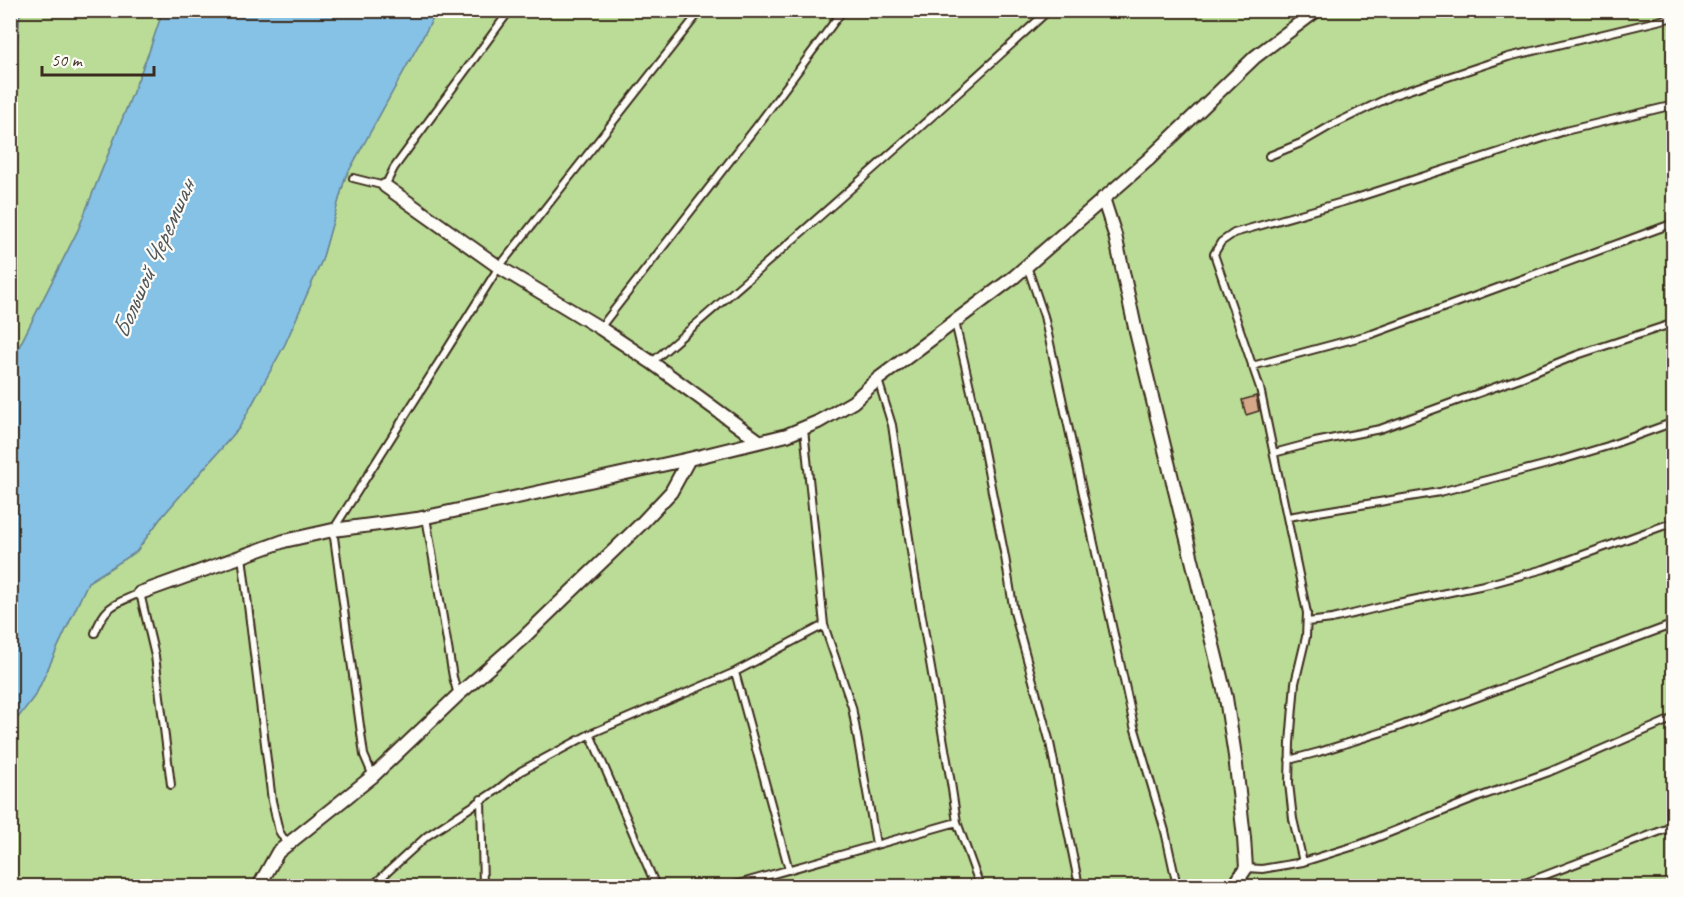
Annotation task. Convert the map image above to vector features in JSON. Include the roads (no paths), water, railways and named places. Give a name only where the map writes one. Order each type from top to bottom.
[{"type":"street","points":[[140,593],[284,541],[333,530],[426,517],[689,459],[804,429],[853,402],[878,380],[1014,277],[1149,159],[1255,57],[1317,10]]},
{"type":"street","points":[[385,186],[499,267],[600,328],[651,362],[759,441]]},
{"type":"street","points":[[1103,198],[1115,235],[1136,332],[1226,698],[1235,756],[1246,868],[1238,880],[1238,886]]},
{"type":"street","points":[[259,886],[278,852],[373,776],[458,695],[523,638],[640,525],[671,492],[689,459]]},
{"type":"lane","points":[[353,178],[385,186],[394,168],[510,10]]},
{"type":"lane","points":[[373,776],[364,754],[333,530],[499,267],[701,10]]},
{"type":"lane","points":[[600,328],[760,122],[843,10]]},
{"type":"lane","points":[[651,362],[804,232],[1049,10]]},
{"type":"lane","points":[[1269,156],[1404,92],[1508,57],[1674,17]]},
{"type":"lane","points":[[1303,862],[1292,810],[1289,760],[1295,683],[1306,637],[1307,613],[1260,388],[1214,254],[1221,242],[1234,233],[1365,195],[1565,131],[1674,105]]},
{"type":"lane","points":[[1252,366],[1372,334],[1674,223]]},
{"type":"lane","points":[[1027,266],[1044,316],[1134,726],[1165,831],[1177,886]]},
{"type":"lane","points":[[955,321],[1001,535],[1014,612],[1050,743],[1079,886]]},
{"type":"lane","points":[[1274,453],[1389,426],[1577,355],[1674,323]]},
{"type":"lane","points":[[878,380],[892,425],[914,571],[957,822],[980,886]]},
{"type":"lane","points":[[1287,517],[1440,492],[1548,464],[1608,446],[1674,422]]},
{"type":"lane","points":[[804,429],[824,625],[852,706],[876,844]]},
{"type":"lane","points":[[426,517],[458,695]]},
{"type":"lane","points":[[1307,622],[1332,619],[1533,572],[1674,522]]},
{"type":"lane","points":[[242,556],[272,801],[279,831],[287,845]]},
{"type":"lane","points":[[95,633],[100,617],[113,605],[140,593],[155,656],[171,785]]},
{"type":"lane","points":[[1289,760],[1395,728],[1674,624]]},
{"type":"lane","points":[[372,886],[427,836],[497,790],[521,771],[590,734],[735,672],[824,625]]},
{"type":"lane","points":[[735,672],[789,870]]},
{"type":"lane","points":[[1246,868],[1262,869],[1303,862],[1361,844],[1549,772],[1674,718]]},
{"type":"lane","points":[[590,734],[656,886]]},
{"type":"lane","points":[[481,799],[483,886]]},
{"type":"lane","points":[[731,886],[957,822]]},
{"type":"lane","points":[[1517,886],[1674,826]]},
{"type":"water","points":[[11,10],[20,11],[11,85]]},
{"type":"water","name":"Большой Черемшан","points":[[163,10],[437,11],[345,178],[322,260],[285,344],[239,428],[160,519],[136,552],[88,582],[36,694],[11,727],[11,363],[78,230],[149,52]]}]
